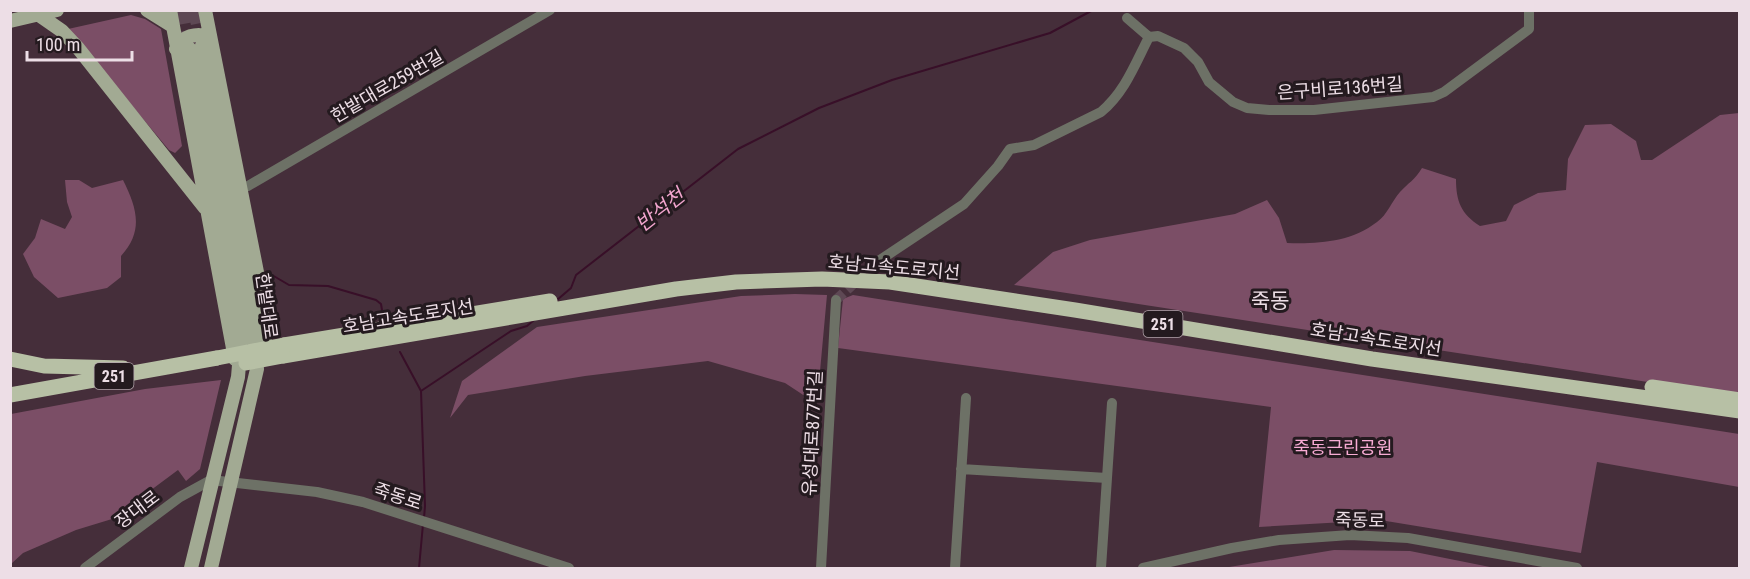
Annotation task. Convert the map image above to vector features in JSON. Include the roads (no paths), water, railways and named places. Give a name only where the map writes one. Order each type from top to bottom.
[{"type":"highway","name":"호남고속도로지선","points":[[587,300],[675,279],[736,273],[822,271],[888,273],[1075,300],[1373,349],[1740,400]]},
{"type":"highway","name":"호남고속도로지선","points":[[10,404],[217,363],[587,300],[736,282],[822,279],[890,282],[1372,359],[1740,411]]},
{"type":"highway","points":[[10,359],[44,366],[156,368]]},
{"type":"highway","name":"호남고속도로지선","points":[[10,395],[156,368],[217,363]]},
{"type":"main road","points":[[10,21],[57,10]]},
{"type":"main road","points":[[147,10],[171,25],[194,45],[240,187],[257,272],[265,339],[257,369]]},
{"type":"main road","points":[[170,10],[171,25]]},
{"type":"main road","points":[[208,13],[194,45],[206,210],[238,377]]},
{"type":"main road","points":[[39,15],[62,31],[78,48],[206,210]]},
{"type":"main road","name":"한밭대로","points":[[194,45],[252,312],[257,369],[210,568]]},
{"type":"main road","name":"한밭대로","points":[[190,568],[238,377],[241,341],[240,318],[194,45]]},
{"type":"street","name":"한밭대로259번길","points":[[240,187],[248,186],[550,10]]},
{"type":"street","name":"은구비로136번길","points":[[1149,37],[1158,36],[1184,48],[1198,62],[1209,82],[1233,102],[1256,109],[1314,110],[1433,97],[1444,92],[1528,29],[1529,10]]},
{"type":"street","points":[[877,262],[964,204],[1010,149],[1034,145],[1101,112],[1110,105],[1119,96],[1149,37],[1127,18]]},
{"type":"street","name":"유성대로877번길","points":[[821,568],[837,300]]},
{"type":"street","points":[[955,568],[966,398]]},
{"type":"street","points":[[1101,568],[1112,403]]},
{"type":"street","points":[[961,469],[1107,478]]},
{"type":"street","name":"죽동로","points":[[211,480],[317,492],[363,502],[569,568]]},
{"type":"street","name":"장대로","points":[[85,568],[180,497],[211,480]]},
{"type":"street","name":"죽동로","points":[[1143,568],[1279,540],[1350,535],[1408,538],[1558,567],[1577,568]]},
{"type":"waterway","name":"반석천","points":[[557,300],[571,288],[576,275],[738,149],[819,108],[892,80],[1050,33],[1093,10]]},
{"type":"waterway","points":[[272,275],[289,285],[328,286],[376,300],[381,304],[382,310]]},
{"type":"waterway","name":"반석천","points":[[424,518],[421,391],[511,331],[527,326],[534,320]]},
{"type":"waterway","points":[[400,352],[421,391]]},
{"type":"waterway","name":"반석천","points":[[419,568],[423,524]]},
{"type":"tunnel","points":[[182,10],[189,47]]},
{"type":"tunnel","points":[[195,10],[202,44]]},
{"type":"tunnel","points":[[836,300],[877,262]]},
{"type":"district","name":"죽동","points":[[1270,301]]},
{"type":"park label","name":"죽동근린공원","points":[[1343,447]]}]
